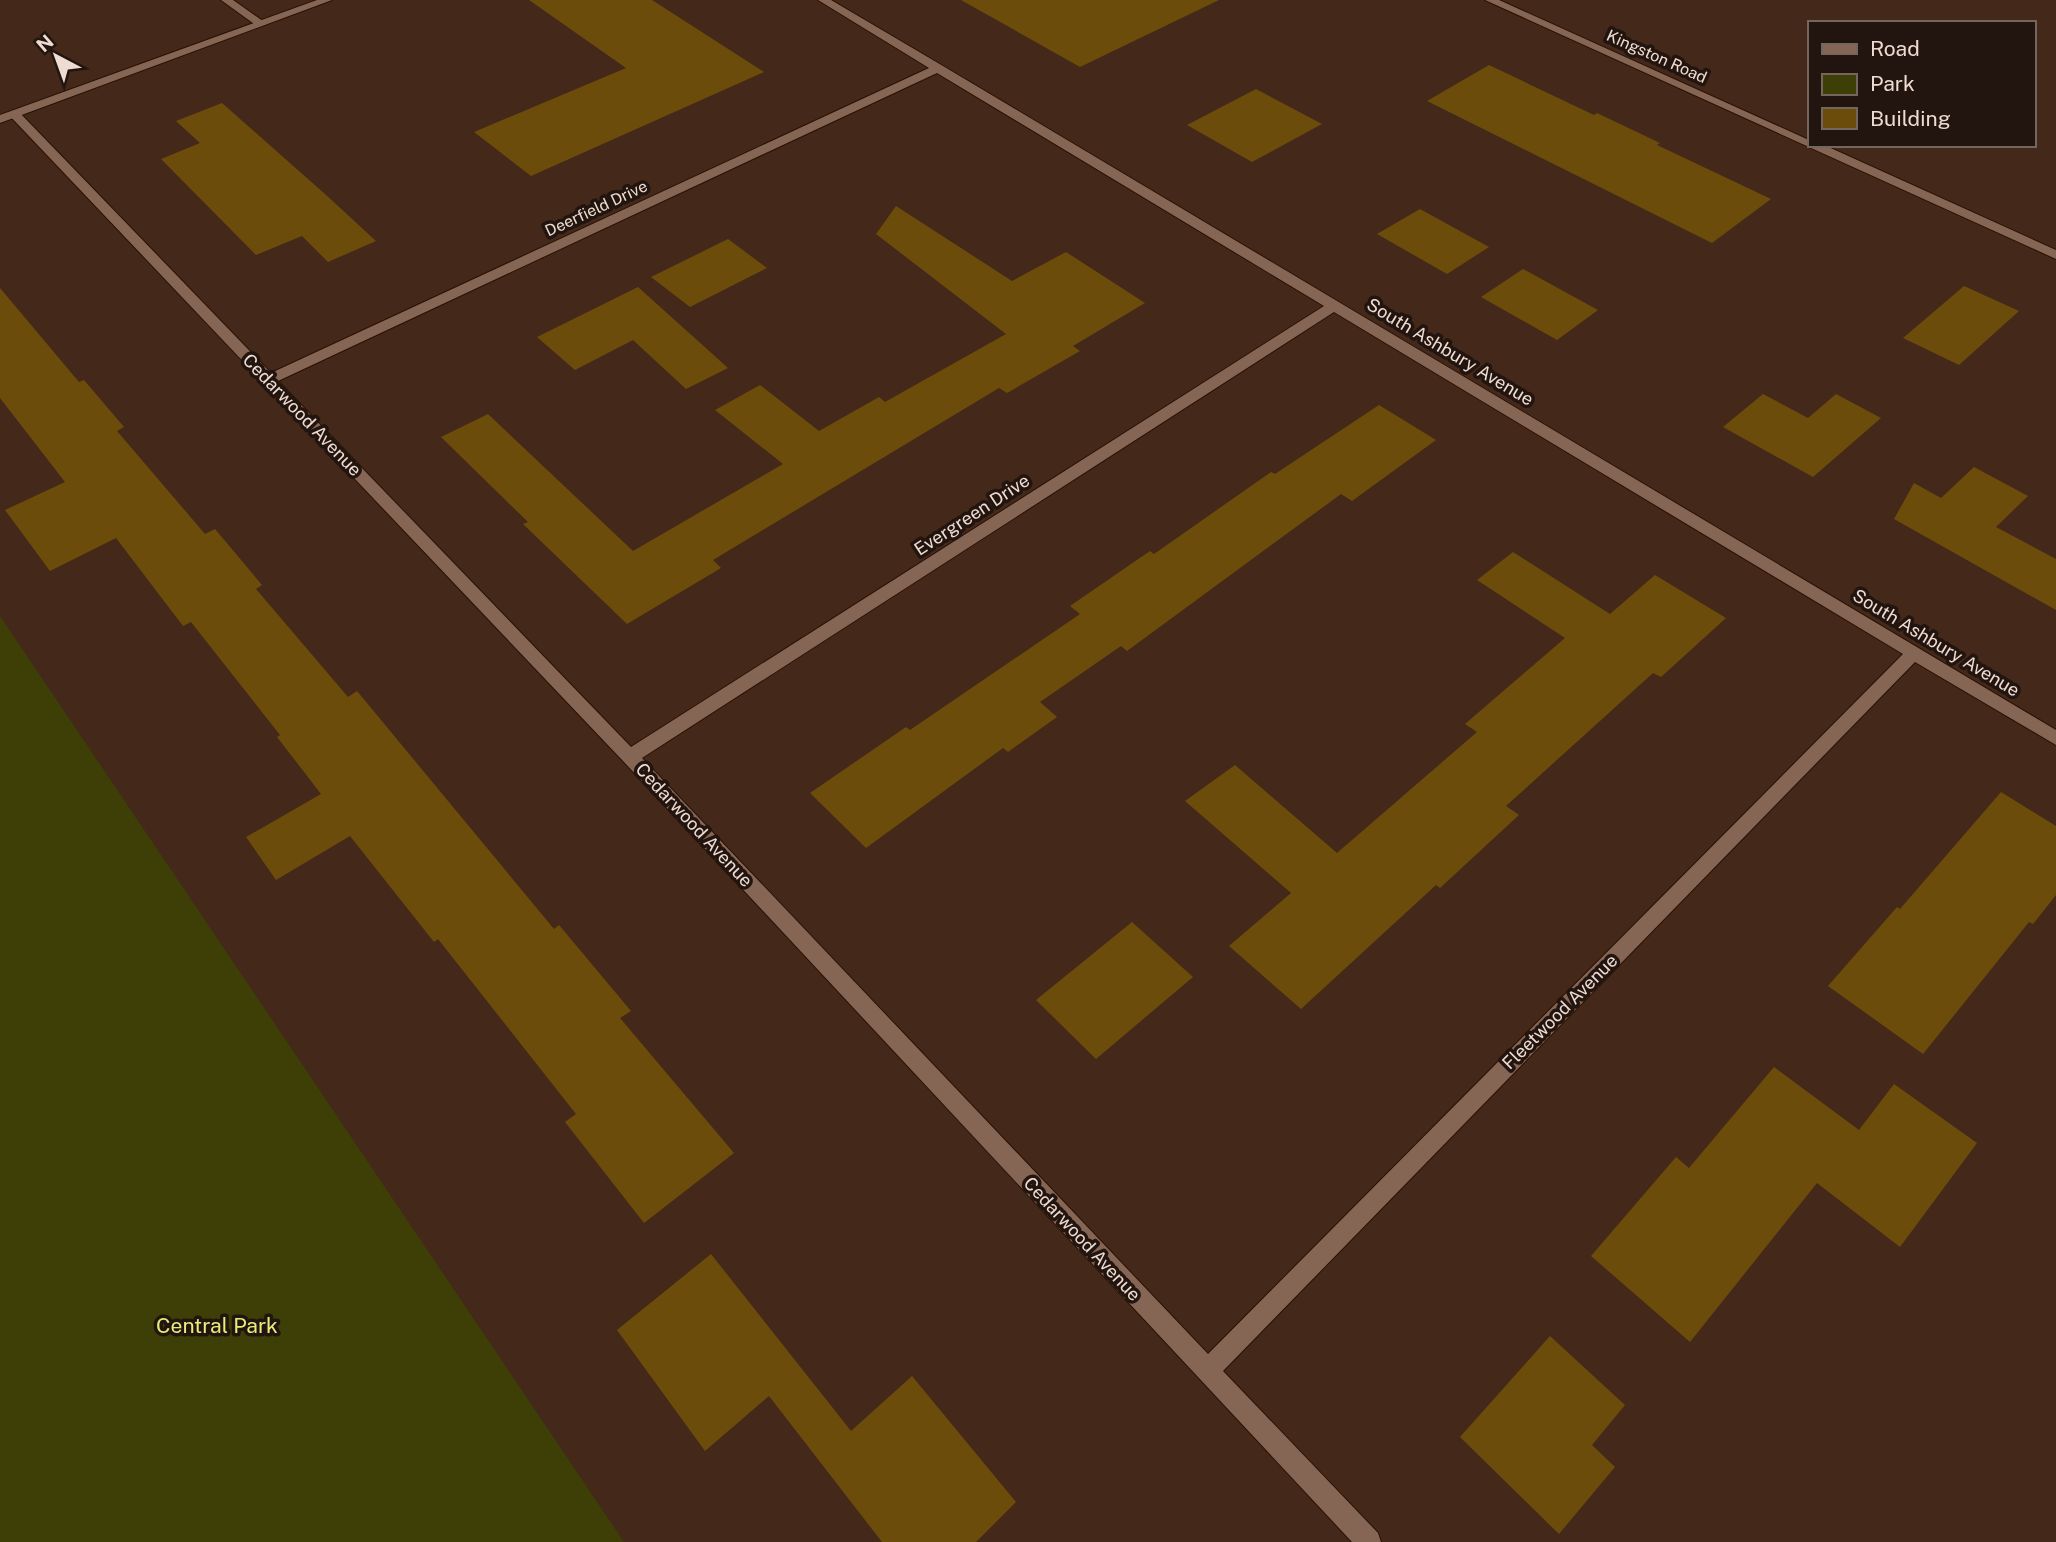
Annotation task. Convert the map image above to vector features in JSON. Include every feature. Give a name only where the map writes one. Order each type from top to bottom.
[{"type":"street","points":[[226,0],[261,24]]},
{"type":"street","points":[[7,117],[327,0]]},
{"type":"street","name":"South Ashbury Avenue","points":[[823,0],[2056,738]]},
{"type":"street","name":"Kingston Road","points":[[1490,0],[1808,143]]},
{"type":"street","name":"Deerfield Drive","points":[[268,380],[939,68]]},
{"type":"street","name":"Cedarwood Avenue","points":[[7,117],[268,380],[630,757],[1369,1542]]},
{"type":"street","name":"Kingston Road","points":[[1818,147],[2056,255]]},
{"type":"street","name":"Evergreen Drive","points":[[630,757],[1335,305]]},
{"type":"street","name":"Fleetwood Avenue","points":[[1207,1371],[1914,653]]},
{"type":"green space","name":"Central Park","points":[[0,616],[624,1542],[0,1542]]},
{"type":"building","points":[[529,0],[652,0],[764,72],[531,176],[474,132],[626,68]]},
{"type":"building","points":[[961,0],[1219,0],[1080,67]]},
{"type":"building","points":[[1489,65],[1594,115],[1597,113],[1660,143],[1657,145],[1771,199],[1712,243],[1427,101]]},
{"type":"building","points":[[1256,89],[1322,124],[1252,162],[1187,125]]},
{"type":"building","points":[[222,103],[376,241],[328,262],[302,236],[256,255],[161,159],[200,143],[176,121]]},
{"type":"building","points":[[896,206],[1012,281],[1066,252],[1145,303],[1073,346],[1080,351],[1007,393],[999,388],[713,560],[721,568],[627,624],[523,524],[528,522],[441,437],[488,414],[633,551],[783,464],[715,410],[760,385],[819,431],[879,397],[885,402],[1006,334],[876,234]]},
{"type":"building","points":[[1420,209],[1489,247],[1447,274],[1377,234]]},
{"type":"building","points":[[728,239],[767,268],[690,307],[651,277]]},
{"type":"building","points":[[1523,269],[1598,310],[1557,340],[1481,297]]},
{"type":"building","points":[[1964,286],[2019,311],[1959,365],[1903,338]]},
{"type":"building","points":[[638,287],[728,368],[686,389],[633,340],[575,370],[537,337]]},
{"type":"building","points":[[0,288],[79,382],[84,380],[124,427],[117,431],[205,534],[215,529],[262,585],[256,589],[348,697],[357,691],[554,929],[559,925],[631,1011],[620,1018],[734,1153],[644,1223],[565,1122],[576,1114],[438,939],[434,942],[350,836],[276,880],[246,837],[321,794],[277,737],[280,735],[191,622],[183,626],[116,538],[50,571],[5,510],[65,482],[0,398]]},
{"type":"building","points":[[1763,394],[1808,418],[1836,394],[1881,418],[1813,477],[1723,427]]},
{"type":"building","points":[[1379,405],[1436,440],[1352,501],[1341,494],[1127,651],[1121,646],[1040,702],[1057,717],[1008,752],[1003,748],[866,848],[810,793],[906,727],[910,730],[1080,614],[1070,606],[1150,551],[1154,554],[1271,472],[1275,474]]},
{"type":"building","points":[[1974,467],[2028,496],[1996,527],[2056,559],[2056,610],[1894,519],[1914,483],[1941,498]]},
{"type":"building","points":[[1513,552],[1610,614],[1655,575],[1726,618],[1661,677],[1653,673],[1506,806],[1519,815],[1440,888],[1436,885],[1301,1009],[1229,946],[1291,893],[1185,801],[1235,765],[1337,853],[1477,732],[1465,724],[1565,638],[1477,580]]},
{"type":"building","points":[[2001,792],[2056,826],[2056,895],[2033,924],[2029,922],[1923,1054],[1828,986],[1897,907],[1900,909]]},
{"type":"building","points":[[1132,922],[1193,977],[1096,1059],[1036,1000]]},
{"type":"building","points":[[1774,1067],[1859,1130],[1894,1084],[1977,1143],[1900,1247],[1817,1183],[1690,1342],[1591,1256],[1676,1157],[1689,1168]]},
{"type":"building","points":[[711,1254],[851,1431],[912,1376],[1016,1502],[976,1542],[882,1542],[769,1396],[705,1451],[617,1330]]},
{"type":"building","points":[[1550,1336],[1625,1405],[1592,1445],[1615,1467],[1559,1534],[1460,1437]]}]
